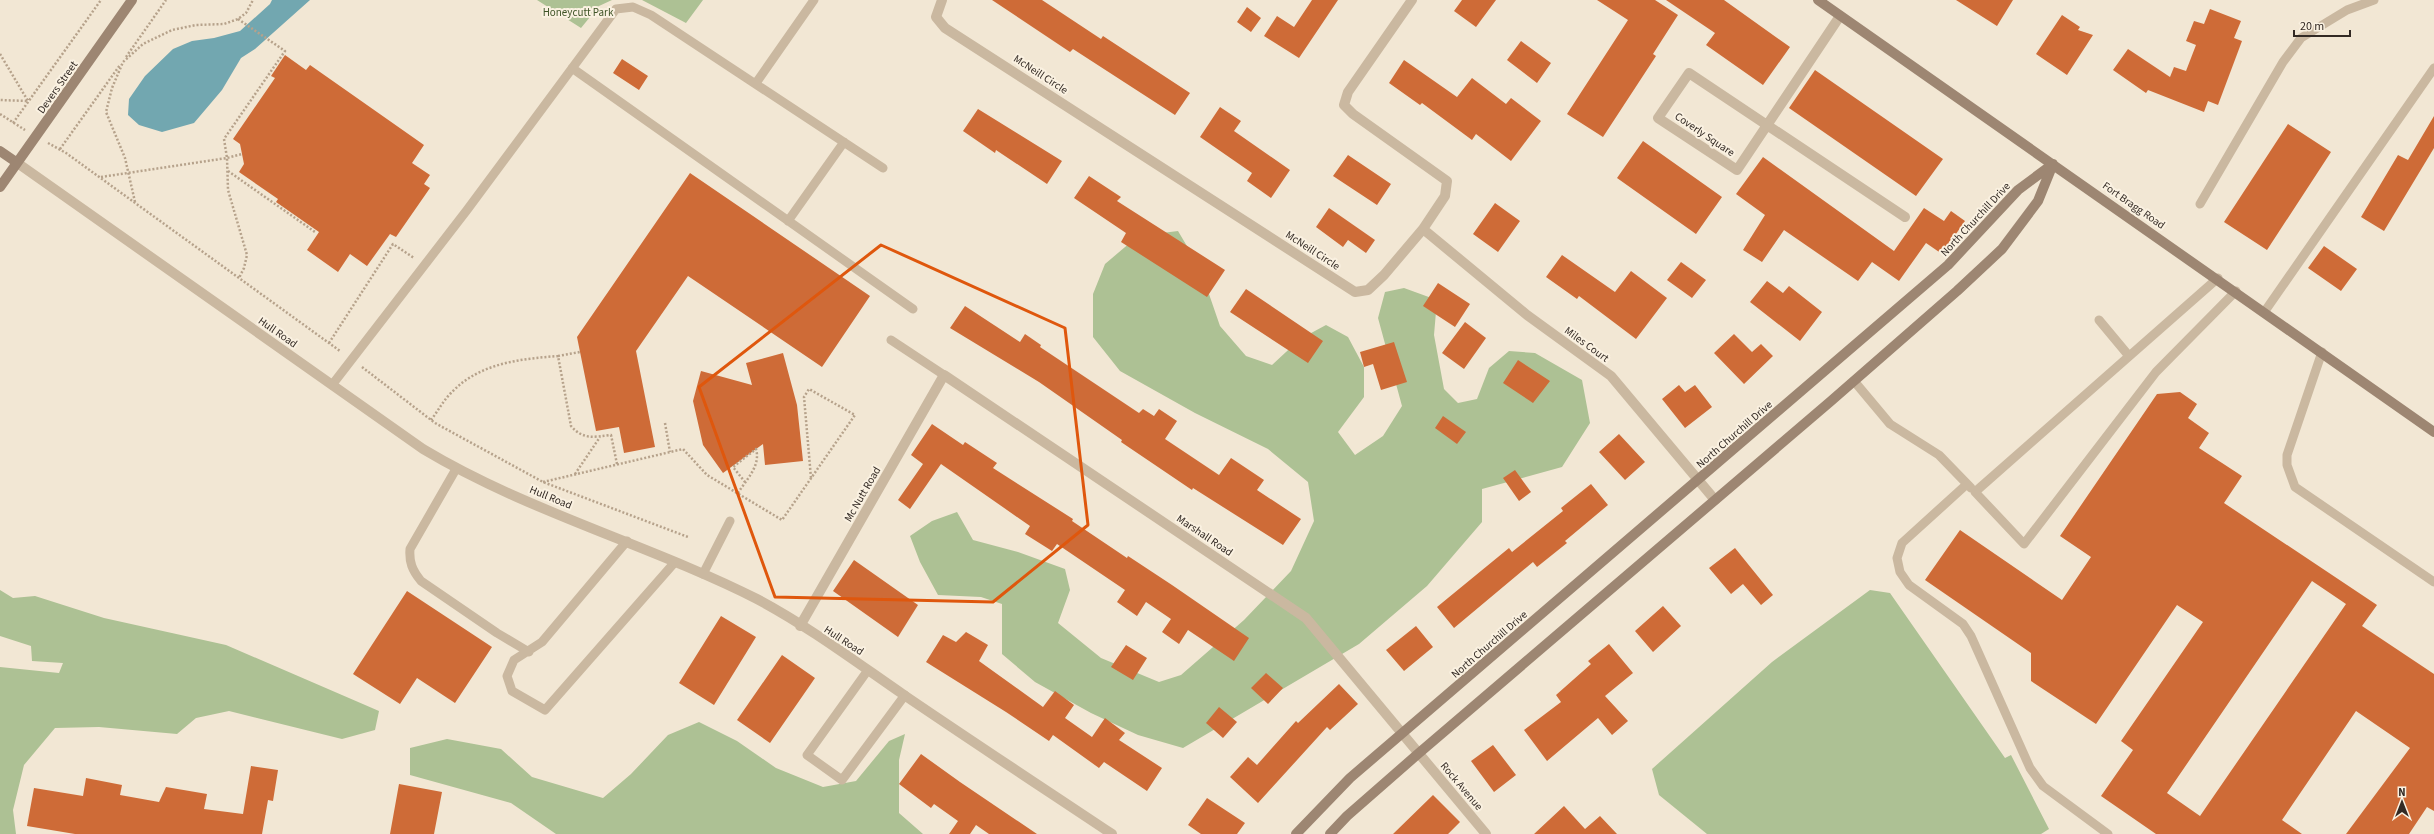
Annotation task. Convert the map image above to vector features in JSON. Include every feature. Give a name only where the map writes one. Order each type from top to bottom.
[{"type":"street","name":"Devers Street","points":[[0,187],[16,162],[37,137],[132,0]]},
{"type":"street","name":"McNeill Circle","points":[[942,0],[936,17],[945,28],[961,36],[1356,292],[1368,290],[1384,275],[1423,229],[1445,196],[1447,181],[1353,114],[1344,105],[1348,92],[1412,0]]},
{"type":"street","name":"Fort Bragg Road","points":[[1818,0],[2218,278],[2434,432]]},
{"type":"street","name":"Coverly Square","points":[[1840,16],[1767,125],[1737,170],[1658,118],[1689,73],[1767,125],[1905,217]]},
{"type":"street","name":"Hull Road","points":[[0,151],[423,449],[456,469],[502,490],[627,541],[758,600],[868,670],[1112,834]]},
{"type":"street","points":[[1330,834],[1347,816],[1418,753],[1854,381],[2002,249],[2038,201],[2053,164]]},
{"type":"street","name":"North Churchill Drive","points":[[1296,834],[1350,778],[1948,265],[2018,190],[2053,164]]},
{"type":"street","name":"Miles Court","points":[[1423,229],[1527,315],[1610,376],[1715,500]]},
{"type":"street","name":"Mc Nutt Road","points":[[800,626],[944,375]]},
{"type":"street","name":"Marshall Road","points":[[944,375],[1306,618],[1418,753]]},
{"type":"street","name":"Rock Avenue","points":[[1418,753],[1486,834]]},
{"type":"lane","points":[[756,83],[814,0]]},
{"type":"lane","points":[[2200,204],[2283,62],[2301,38],[2347,10],[2374,0]]},
{"type":"lane","points":[[332,385],[425,265],[616,9],[633,7],[651,15],[883,168]]},
{"type":"lane","points":[[572,68],[913,309]]},
{"type":"lane","points":[[2264,312],[2434,68]]},
{"type":"lane","points":[[788,222],[844,142]]},
{"type":"lane","points":[[1975,492],[2218,278]]},
{"type":"lane","points":[[1854,381],[1890,424],[1939,455],[2024,544],[2156,372],[2236,291]]},
{"type":"lane","points":[[2099,320],[2129,356]]},
{"type":"lane","points":[[891,340],[944,375]]},
{"type":"lane","points":[[2322,352],[2287,455],[2287,465],[2295,487],[2434,582]]},
{"type":"lane","points":[[456,469],[414,540],[410,549],[409,560],[411,566],[421,580],[497,633],[529,652]]},
{"type":"lane","points":[[1966,484],[1902,543],[1897,558],[1900,572],[1909,586],[1963,624],[1971,636],[2030,768],[2042,786],[2108,834]]},
{"type":"lane","points":[[703,574],[730,520]]},
{"type":"lane","points":[[627,541],[542,642],[529,652],[514,660],[507,676],[512,691],[545,710],[674,562]]},
{"type":"lane","points":[[868,670],[807,755],[842,780],[905,695]]},
{"type":"path","points":[[13,123],[101,0]]},
{"type":"path","points":[[60,149],[166,0]]},
{"type":"path","points":[[136,203],[128,173],[106,112],[112,88],[122,62],[143,44],[172,30],[196,25],[224,24],[238,19],[246,13],[253,0]]},
{"type":"path","points":[[238,19],[285,51],[224,139],[227,158],[228,190],[247,255],[244,268],[239,278]]},
{"type":"path","points":[[0,54],[28,101]]},
{"type":"path","points":[[0,100],[28,101]]},
{"type":"path","points":[[0,114],[13,123],[60,149],[100,177],[329,343],[431,420],[543,482],[688,537]]},
{"type":"path","points":[[100,177],[227,158],[242,154]]},
{"type":"path","points":[[227,171],[315,232]]},
{"type":"path","points":[[329,343],[393,244],[425,265]]},
{"type":"path","points":[[431,420],[451,393],[471,377],[494,366],[518,359],[558,356],[580,352]]},
{"type":"path","points":[[558,356],[571,426],[578,434],[587,437],[611,435],[617,464]]},
{"type":"path","points":[[543,482],[683,449],[707,475],[782,520],[855,415],[809,389],[804,397],[811,478]]},
{"type":"path","points":[[665,423],[670,452]]},
{"type":"path","points":[[575,474],[600,436]]},
{"type":"path","points":[[738,493],[745,482],[757,463],[756,449],[733,467],[745,482]]},
{"type":"highlighted area","points":[[881,245],[1065,328],[1088,525],[993,602],[775,597],[699,387]]},
{"type":"green space","name":"Honeycutt Park","points":[[537,0],[612,0],[599,6],[581,28]]},
{"type":"green space","name":"Honeycutt Park","points":[[642,0],[703,0],[686,23]]},
{"type":"green space","points":[[1178,231],[1200,268],[1220,326],[1246,356],[1272,365],[1300,339],[1326,325],[1348,337],[1364,367],[1364,397],[1338,432],[1355,455],[1383,436],[1402,406],[1378,318],[1385,292],[1404,288],[1437,300],[1434,335],[1444,389],[1458,403],[1477,399],[1489,368],[1509,351],[1535,353],[1582,380],[1590,423],[1562,467],[1482,489],[1482,522],[1427,586],[1359,644],[1183,748],[1138,735],[1091,713],[1035,682],[1002,654],[1002,604],[981,597],[938,595],[920,562],[910,536],[932,521],[957,512],[973,540],[1018,552],[1065,569],[1070,590],[1058,623],[1101,658],[1159,682],[1181,675],[1244,620],[1291,571],[1314,521],[1308,482],[1268,449],[1195,413],[1120,371],[1093,337],[1093,294],[1105,264],[1138,236]]},
{"type":"green space","points":[[0,590],[13,598],[35,596],[104,618],[226,645],[379,711],[375,730],[342,739],[229,711],[196,718],[177,734],[99,727],[55,728],[24,765],[13,810],[16,834],[0,834],[0,667],[59,673],[63,663],[32,661],[31,646],[0,636]]},
{"type":"green space","points":[[1870,590],[1890,593],[2005,758],[2011,755],[2049,829],[2041,834],[1707,834],[1659,795],[1652,769],[1772,662]]},
{"type":"green space","points":[[699,722],[737,741],[776,768],[823,787],[856,781],[889,741],[905,734],[899,760],[899,813],[923,834],[556,834],[511,803],[410,775],[410,748],[447,739],[501,749],[532,777],[603,798],[631,774],[668,735]]},
{"type":"water","points":[[272,0],[310,0],[255,49],[241,58],[222,90],[194,123],[162,132],[139,125],[128,115],[129,99],[145,76],[173,49],[192,41],[214,38],[240,31],[270,4]]},
{"type":"building","points":[[992,0],[1042,0],[1101,39],[1103,36],[1190,93],[1175,115],[1073,49],[1070,52]]},
{"type":"building","points":[[1312,0],[1338,0],[1299,58],[1264,36],[1277,16],[1294,27]]},
{"type":"building","points":[[1462,0],[1496,0],[1476,27],[1454,11]]},
{"type":"building","points":[[1597,0],[1655,0],[1678,15],[1653,54],[1656,56],[1603,137],[1567,114],[1628,20]]},
{"type":"building","points":[[1666,0],[1724,0],[1790,47],[1763,85],[1706,45],[1715,33]]},
{"type":"building","points":[[1956,0],[2013,0],[1997,26]]},
{"type":"building","points":[[1247,7],[1261,18],[1251,32],[1237,22]]},
{"type":"building","points":[[2210,9],[2241,21],[2234,38],[2242,41],[2218,105],[2208,101],[2204,112],[2148,90],[2146,93],[2113,70],[2128,49],[2170,77],[2174,67],[2186,71],[2196,45],[2186,41],[2194,21],[2204,24]]},
{"type":"building","points":[[2062,15],[2080,27],[2078,30],[2093,35],[2067,75],[2036,54]]},
{"type":"building","points":[[1521,41],[1551,63],[1537,83],[1507,60]]},
{"type":"building","points":[[285,55],[306,70],[310,65],[424,145],[412,163],[430,175],[424,184],[430,188],[396,237],[390,234],[367,266],[350,254],[338,272],[307,250],[319,232],[276,202],[278,199],[239,172],[244,164],[240,144],[233,139],[275,78],[271,76]]},
{"type":"building","points":[[622,59],[648,76],[639,90],[613,73]]},
{"type":"building","points":[[1404,60],[1457,97],[1472,78],[1506,104],[1511,98],[1541,121],[1511,161],[1476,134],[1472,140],[1422,103],[1420,105],[1389,83]]},
{"type":"building","points":[[1815,70],[1943,159],[1916,196],[1789,108]]},
{"type":"building","points":[[1220,107],[1241,121],[1234,131],[1290,170],[1271,198],[1247,181],[1252,173],[1200,137]]},
{"type":"building","points":[[978,109],[1062,161],[1047,184],[996,150],[995,153],[963,131]]},
{"type":"building","points":[[2434,116],[2434,148],[2384,231],[2361,217],[2398,155],[2408,160]]},
{"type":"building","points":[[2288,124],[2331,152],[2267,250],[2224,222]]},
{"type":"building","points":[[1643,141],[1722,197],[1696,234],[1617,178]]},
{"type":"building","points":[[1348,155],[1391,184],[1377,205],[1333,176]]},
{"type":"building","points":[[1763,157],[1894,251],[1924,208],[1944,221],[1951,211],[1965,221],[1942,254],[1926,243],[1899,281],[1872,262],[1858,281],[1784,230],[1762,262],[1743,250],[1765,215],[1736,194]]},
{"type":"building","points":[[690,173],[870,296],[822,367],[688,276],[636,351],[655,447],[624,453],[619,427],[596,431],[577,337]]},
{"type":"building","points":[[1089,176],[1121,197],[1117,201],[1225,270],[1207,297],[1121,242],[1126,233],[1074,198]]},
{"type":"building","points":[[1495,203],[1520,221],[1498,252],[1473,234]]},
{"type":"building","points":[[1329,208],[1375,240],[1366,253],[1348,240],[1343,247],[1316,227]]},
{"type":"building","points":[[2324,246],[2357,269],[2341,291],[2308,268]]},
{"type":"building","points":[[1562,255],[1615,292],[1631,271],[1667,298],[1636,339],[1579,296],[1577,299],[1546,277]]},
{"type":"building","points":[[1681,262],[1706,280],[1692,298],[1667,280]]},
{"type":"building","points":[[1767,281],[1783,293],[1789,286],[1822,312],[1800,341],[1750,302]]},
{"type":"building","points":[[1438,283],[1470,304],[1455,327],[1423,306]]},
{"type":"building","points":[[1246,289],[1323,341],[1308,363],[1230,312]]},
{"type":"building","points":[[965,306],[1020,342],[1025,334],[1041,345],[1040,347],[1139,413],[1143,409],[1154,416],[1159,409],[1177,421],[1165,439],[1219,475],[1231,458],[1264,480],[1257,490],[1301,519],[1283,545],[1193,488],[1192,490],[1121,442],[1122,440],[1039,382],[950,328]]},
{"type":"building","points":[[1465,322],[1486,338],[1464,369],[1442,353]]},
{"type":"building","points":[[1734,334],[1752,352],[1761,344],[1773,356],[1744,384],[1714,353]]},
{"type":"building","points":[[1394,342],[1407,382],[1381,390],[1373,364],[1364,367],[1360,352]]},
{"type":"building","points":[[783,353],[797,405],[803,461],[765,465],[763,444],[723,473],[703,445],[693,401],[701,371],[752,385],[746,363]]},
{"type":"building","points":[[1518,360],[1550,381],[1533,403],[1503,383]]},
{"type":"building","points":[[1679,385],[1685,392],[1695,385],[1712,407],[1685,428],[1662,399]]},
{"type":"building","points":[[2180,392],[2197,404],[2188,418],[2209,433],[2199,448],[2242,476],[2224,503],[2377,605],[2362,626],[2434,674],[2434,811],[2427,807],[2409,834],[2346,834],[2410,748],[2356,711],[2282,820],[2302,834],[2156,834],[2101,796],[2133,750],[2121,741],[2203,622],[2177,605],[2096,724],[2031,681],[2031,653],[1925,580],[1960,530],[2062,600],[2091,557],[2060,536],[2157,394]],"holes":[[[2312,581],[2346,604],[2200,816],[2167,793]]]},
{"type":"building","points":[[1443,416],[1466,432],[1457,444],[1435,428]]},
{"type":"building","points":[[932,424],[963,445],[965,442],[997,463],[993,468],[1073,519],[1072,521],[1127,558],[1128,556],[1172,585],[1249,638],[1234,661],[1188,630],[1179,644],[1162,632],[1171,619],[1146,602],[1137,616],[1117,602],[1125,590],[1057,544],[1052,551],[1025,534],[1030,526],[941,464],[910,509],[898,500],[923,464],[911,455]]},
{"type":"building","points":[[1619,434],[1645,462],[1625,480],[1599,452]]},
{"type":"building","points":[[1515,470],[1531,492],[1519,501],[1503,478]]},
{"type":"building","points":[[1591,484],[1608,505],[1565,541],[1567,543],[1537,567],[1533,562],[1454,628],[1437,607],[1509,548],[1512,552],[1563,511],[1561,508]]},
{"type":"building","points":[[1735,548],[1773,595],[1761,605],[1743,584],[1731,594],[1709,568]]},
{"type":"building","points":[[854,560],[918,605],[898,637],[833,591]]},
{"type":"building","points":[[407,591],[492,647],[455,703],[417,678],[400,704],[353,674]]},
{"type":"building","points":[[1663,606],[1681,626],[1653,652],[1635,631]]},
{"type":"building","points":[[721,616],[756,637],[714,705],[679,683]]},
{"type":"building","points":[[1416,626],[1433,647],[1404,671],[1386,650]]},
{"type":"building","points":[[966,632],[988,645],[979,661],[1043,707],[1055,691],[1074,705],[1065,718],[1092,737],[1105,718],[1125,733],[1119,740],[1162,768],[1147,791],[1104,762],[1099,768],[1053,735],[1049,741],[926,662],[943,635],[956,642]]},
{"type":"building","points":[[1609,644],[1633,673],[1605,696],[1628,721],[1612,735],[1598,718],[1547,761],[1524,730],[1561,702],[1556,695],[1591,664],[1588,661]]},
{"type":"building","points":[[1126,645],[1147,658],[1133,680],[1111,667]]},
{"type":"building","points":[[782,655],[815,678],[770,743],[737,720]]},
{"type":"building","points":[[1266,673],[1283,688],[1268,704],[1251,688]]},
{"type":"building","points":[[1339,684],[1358,704],[1330,730],[1327,727],[1258,803],[1230,777],[1248,757],[1257,765],[1296,721],[1298,723]]},
{"type":"building","points":[[1219,707],[1237,722],[1223,738],[1206,723]]},
{"type":"building","points":[[1493,745],[1516,775],[1494,792],[1471,761]]},
{"type":"building","points":[[921,754],[1037,834],[989,834],[976,825],[970,834],[949,834],[958,821],[934,804],[931,808],[899,784]]},
{"type":"building","points":[[251,766],[278,770],[273,801],[268,800],[262,834],[75,834],[27,826],[34,788],[83,796],[86,778],[122,785],[120,795],[159,802],[166,787],[207,794],[204,809],[243,814]]},
{"type":"building","points":[[399,784],[442,792],[434,834],[390,834]]},
{"type":"building","points":[[1433,795],[1460,822],[1448,834],[1393,834]]},
{"type":"building","points":[[1207,798],[1245,823],[1237,834],[1201,834],[1188,825]]},
{"type":"building","points":[[1564,806],[1585,829],[1600,816],[1617,834],[1534,834]]}]
